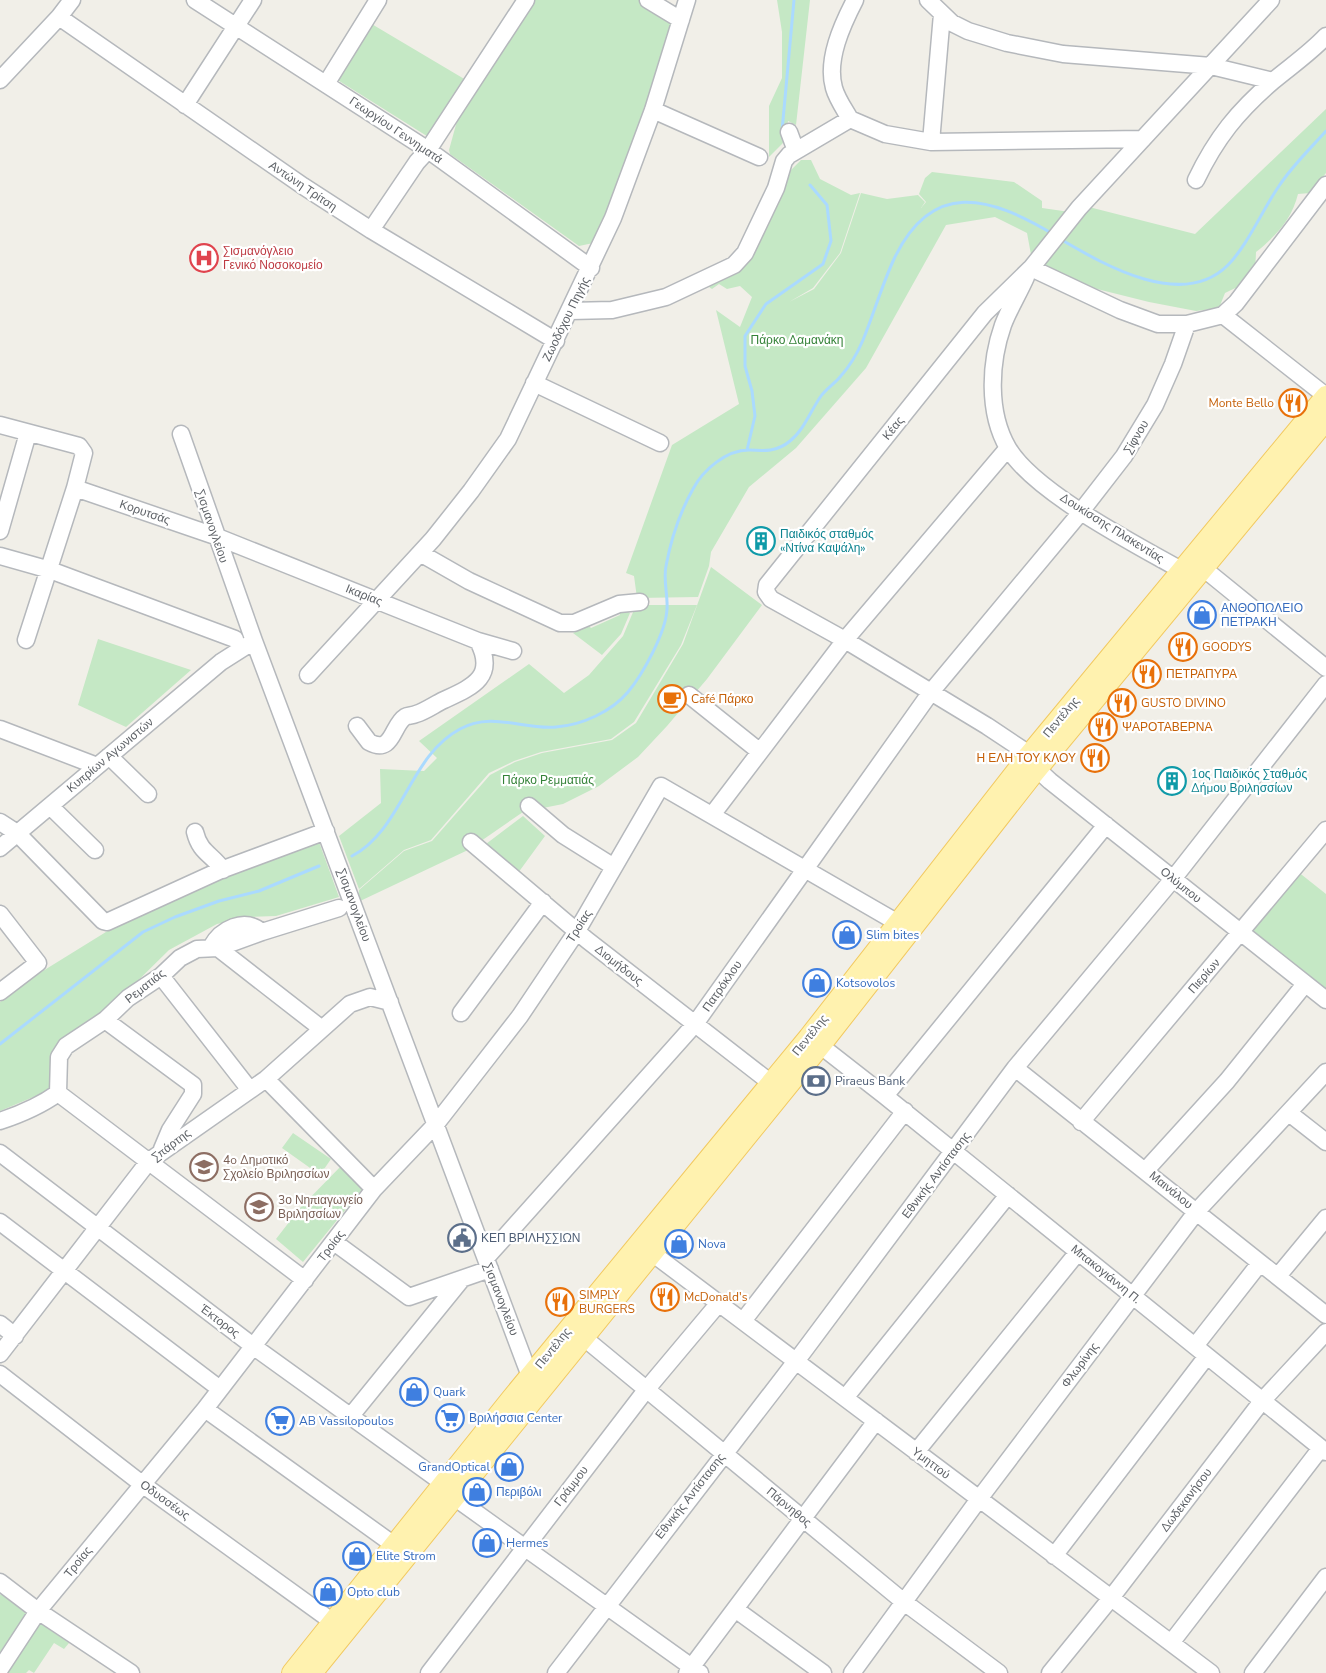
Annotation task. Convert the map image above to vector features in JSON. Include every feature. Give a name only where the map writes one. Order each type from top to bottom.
[{"type":"main road","name":"Πεντέλης","points":[[536,1381],[583,1337],[652,1253],[1181,570],[1326,396]]},
{"type":"main road","name":"Πεντέλης","points":[[312,1673],[448,1490],[771,1083],[817,1042],[898,923],[1033,762],[1203,568],[1326,420]]},
{"type":"main road","name":"Πεντέλης","points":[[292,1673],[394,1545],[448,1490]]},
{"type":"street","points":[[0,80],[59,17],[72,0]]},
{"type":"street","name":"Γεωργίου Γεννηματά","points":[[196,0],[428,150],[591,268]]},
{"type":"street","points":[[185,105],[253,0]]},
{"type":"street","points":[[326,84],[378,0]]},
{"type":"street","points":[[371,230],[417,162],[428,150],[526,0]]},
{"type":"street","points":[[648,0],[681,20]]},
{"type":"street","name":"Ζωοδόχου Πηγής","points":[[308,675],[420,553],[471,491],[508,439],[591,268],[636,160],[688,0]]},
{"type":"street","points":[[855,0],[834,57],[832,74],[834,90],[850,119],[864,127],[885,134],[931,142],[1143,140]]},
{"type":"street","points":[[928,0],[952,23],[968,31],[1006,44],[1063,54],[1211,66],[1272,81]]},
{"type":"street","points":[[1270,0],[1077,211],[1031,267],[1144,320],[1158,324],[1187,324],[1223,315],[1236,303],[1326,185]]},
{"type":"street","points":[[931,142],[942,14]]},
{"type":"street","name":"Αντώνη Τρίτση","points":[[59,17],[303,186],[371,230],[556,341]]},
{"type":"street","points":[[1196,180],[1221,133],[1272,81],[1314,49],[1326,36]]},
{"type":"street","points":[[653,110],[759,157]]},
{"type":"street","points":[[570,311],[612,310],[666,297],[734,265],[745,253],[758,227],[776,188],[784,161],[796,151],[850,119]]},
{"type":"street","points":[[789,132],[796,151]]},
{"type":"street","name":"Κέας","points":[[767,596],[767,586],[985,312],[1031,267]]},
{"type":"street","name":"Δουκίσσης Πλακεντίας","points":[[1031,267],[1004,322],[996,354],[992,383],[995,407],[1008,448],[1032,474],[1082,511],[1181,570]]},
{"type":"street","points":[[985,312],[1004,322]]},
{"type":"street","points":[[1223,315],[1326,396]]},
{"type":"street","name":"Σίφνου","points":[[931,692],[1082,511],[1124,456],[1155,405],[1173,364],[1187,324]]},
{"type":"street","points":[[534,383],[660,443]]},
{"type":"street","points":[[0,425],[81,448],[85,456],[26,640]]},
{"type":"street","points":[[0,531],[28,433]]},
{"type":"street","name":"Σισμανογλείου","points":[[181,434],[215,536],[326,831],[346,906],[390,1002],[488,1264],[536,1381]]},
{"type":"street","points":[[898,923],[712,815],[845,640],[1008,448]]},
{"type":"street","name":"Κορυτσάς","points":[[75,488],[215,536]]},
{"type":"street","name":"Ικαρίας","points":[[215,536],[478,641],[513,651]]},
{"type":"street","points":[[420,553],[469,581],[560,623],[574,623],[619,604],[640,602]]},
{"type":"street","points":[[0,556],[50,570],[235,639],[252,636]]},
{"type":"street","points":[[1203,568],[1326,668]]},
{"type":"street","name":"Ολύμπου","points":[[767,596],[982,722],[1033,762],[1106,825],[1326,1000]]},
{"type":"street","name":"Κυπρίων Αγωνιστών","points":[[0,848],[252,636]]},
{"type":"street","name":"Κυπρίων Αγωνιστών","points":[[225,659],[235,639]]},
{"type":"street","points":[[357,726],[369,742],[382,745],[388,742],[403,718],[418,714],[473,686],[481,677],[484,668],[483,650],[478,641]]},
{"type":"street","points":[[225,659],[249,660],[263,667]]},
{"type":"street","name":"Εθνικής Αντίστασης","points":[[556,1673],[724,1452],[796,1362],[1015,1068],[1173,879],[1326,684]]},
{"type":"street","name":"Πατρόκλου","points":[[488,1264],[695,1024],[804,868],[931,692]]},
{"type":"street","points":[[689,695],[759,751]]},
{"type":"street","points":[[0,729],[103,761],[148,794]]},
{"type":"street","name":"Τροίας","points":[[0,1669],[38,1612],[205,1408],[374,1189],[436,1124],[520,1016],[577,931],[661,786],[712,815]]},
{"type":"street","points":[[50,806],[95,850]]},
{"type":"street","points":[[529,806],[564,835],[614,867]]},
{"type":"street","points":[[0,822],[17,833],[104,921],[108,922],[223,870],[326,831]]},
{"type":"street","points":[[886,1096],[1106,825]]},
{"type":"street","name":"Πιερίων","points":[[1081,1122],[1326,830]]},
{"type":"street","points":[[195,832],[198,845],[218,862],[223,870]]},
{"type":"street","name":"Διομήδους","points":[[471,842],[577,931],[771,1083]]},
{"type":"street","points":[[461,1013],[543,902]]},
{"type":"street","name":"Ρεματιάς","points":[[58,1093],[59,1057],[66,1046],[105,1020],[128,998],[161,976],[180,958],[197,949],[215,948],[346,906]]},
{"type":"street","points":[[0,914],[38,963],[0,992]]},
{"type":"street","points":[[215,948],[322,1029]]},
{"type":"street","points":[[161,976],[250,1090]]},
{"type":"street","points":[[1146,1170],[1227,1081],[1305,984]]},
{"type":"street","name":"Σπάρτης","points":[[0,1354],[96,1228],[155,1156],[266,1079],[358,999],[370,997],[390,1002]]},
{"type":"street","points":[[105,1020],[193,1085],[193,1094],[155,1156]]},
{"type":"street","name":"Μπακογιάννη Π.","points":[[817,1042],[905,1111],[1323,1450]]},
{"type":"street","name":"Μαινάλου","points":[[1015,1068],[1081,1122],[1146,1170],[1326,1315]]},
{"type":"street","name":"Φλωρίνης","points":[[852,1673],[979,1498],[1197,1211],[1326,1072]]},
{"type":"street","points":[[266,1079],[374,1189]]},
{"type":"street","points":[[0,1121],[14,1117],[46,1102],[58,1093],[155,1156],[305,1280]]},
{"type":"street","points":[[743,1322],[905,1111]]},
{"type":"street","points":[[1289,1113],[1326,1142]]},
{"type":"street","name":"Έκτορος","points":[[0,1153],[252,1345],[693,1671]]},
{"type":"street","points":[[845,1398],[1008,1195]]},
{"type":"street","points":[[1278,1276],[1326,1218]]},
{"type":"street","points":[[0,1222],[220,1389]]},
{"type":"street","points":[[334,1242],[410,1297],[462,1279],[488,1264]]},
{"type":"street","points":[[916,1452],[1078,1252]]},
{"type":"street","name":"Υμηττού","points":[[652,1253],[1211,1673]]},
{"type":"street","points":[[1054,1556],[1201,1351],[1260,1263]]},
{"type":"street","points":[[350,1417],[462,1279]]},
{"type":"street","name":"Γράμμου","points":[[429,1673],[646,1390],[719,1303]]},
{"type":"street","points":[[0,1324],[15,1336]]},
{"type":"street","name":"Δωδεκανήσου","points":[[1050,1673],[1111,1598],[1262,1400],[1326,1332]]},
{"type":"street","name":"Πάρνηθος","points":[[583,1337],[904,1602],[998,1673]]},
{"type":"street","name":"Οδυσσέως","points":[[0,1374],[142,1484],[333,1622]]},
{"type":"street","points":[[205,1408],[394,1545]]},
{"type":"street","points":[[693,1671],[735,1609],[876,1421]]},
{"type":"street","points":[[1171,1643],[1323,1450]]},
{"type":"street","points":[[1254,1673],[1326,1577]]},
{"type":"street","points":[[0,1582],[38,1612],[130,1673]]},
{"type":"street","points":[[735,1609],[824,1673]]},
{"type":"green space","points":[[535,0],[639,0],[669,19],[671,26],[628,160],[598,242],[579,246],[450,154],[449,150],[457,121]]},
{"type":"green space","points":[[777,0],[810,0],[796,125],[788,121],[785,141],[769,157],[769,106],[782,78],[782,32]]},
{"type":"green space","points":[[370,23],[466,80],[430,138],[336,79]]},
{"type":"green space","points":[[1326,109],[1326,173],[1310,193],[1298,194],[1292,211],[1282,226],[1256,252],[1253,275],[1246,282],[1225,293],[1219,308],[1196,311],[1149,302],[1097,289],[1056,273],[1038,263],[1085,206],[1195,234]]},
{"type":"green space","name":"Πάρκο Δαμανάκη","points":[[801,160],[811,160],[820,179],[851,195],[860,193],[840,253],[813,288],[789,302],[814,289],[841,253],[861,193],[887,199],[918,195],[925,202],[921,208],[926,202],[919,194],[925,178],[932,172],[1014,182],[1042,201],[1042,208],[1070,212],[1032,260],[1027,233],[995,217],[946,225],[866,368],[796,448],[749,487],[711,552],[709,566],[698,597],[637,598],[634,576],[626,573],[672,445],[739,404],[716,310],[740,327],[752,297],[740,286],[727,289],[719,284],[712,289],[706,285],[747,255],[790,171]]},
{"type":"green space","name":"Πάρκο Ρεμματιάς","points":[[711,567],[762,605],[707,679],[638,757],[599,786],[563,804],[523,812],[468,850],[358,902],[359,890],[404,851],[432,841],[490,775],[515,762],[542,753],[612,740],[636,723],[683,644]]},
{"type":"green space","points":[[636,605],[697,605],[681,645],[634,722],[611,739],[541,752],[514,761],[489,773],[431,840],[404,850],[359,889],[339,836],[381,803],[380,769],[424,771],[437,758],[419,741],[529,664],[564,693],[589,675],[623,636]]},
{"type":"green space","points":[[624,610],[630,613],[621,634],[602,655],[573,633],[589,626],[591,628],[620,615],[619,612]]},
{"type":"green space","points":[[98,639],[191,670],[126,727],[78,705]]},
{"type":"green space","points":[[523,816],[545,836],[518,873],[482,847]]},
{"type":"green space","points":[[319,842],[339,897],[276,916],[250,917],[217,924],[169,950],[102,1016],[61,1044],[50,1090],[0,1111],[0,1002],[38,974],[114,927],[223,873]]},
{"type":"green space","points":[[1297,871],[1326,894],[1326,991],[1250,930]]},
{"type":"green space","points":[[293,1133],[331,1159],[320,1175],[282,1148]]},
{"type":"green space","points":[[342,1165],[364,1187],[303,1262],[276,1239],[300,1208]]},
{"type":"green space","points":[[0,1595],[27,1614],[0,1652]]},
{"type":"green space","points":[[40,1623],[69,1643],[64,1649],[54,1643],[34,1673],[29,1670],[26,1673],[8,1673]]},
{"type":"waterway","points":[[782,131],[794,0]]},
{"type":"waterway","points":[[1060,239],[1098,260],[1143,279],[1166,284],[1188,284],[1209,278],[1228,265],[1235,257],[1284,179],[1326,131]]},
{"type":"waterway","points":[[747,450],[755,416],[752,391],[745,366],[745,336],[766,304],[823,264],[831,241],[827,205],[810,185]]},
{"type":"waterway","points":[[352,856],[369,844],[383,829],[429,756],[443,741],[460,729],[472,724],[496,721],[544,727],[576,724],[605,711],[628,692],[647,664],[663,629],[667,609],[665,571],[668,556],[680,516],[697,482],[716,462],[732,453],[775,449],[785,445],[795,436],[821,396],[847,369],[859,349],[894,259],[909,233],[926,216],[944,206],[964,202],[985,204],[1029,221],[1053,234]]},
{"type":"waterway","points":[[0,1044],[143,932],[175,917],[219,901],[259,891],[319,866]]},
{"type":"place","name":"Σισμανόγλειο Γενικό Νοσοκομείο","points":[[204,258]]},
{"type":"place","name":"Monte Bello","points":[[1293,403]]},
{"type":"place","name":"Παιδικός σταθμός «Ντίνα Καψάλη»","points":[[761,541]]},
{"type":"place","name":"ΑΝΘΟΠΩΛΕΙΟ ΠΕΤΡΑΚΗ","points":[[1202,615]]},
{"type":"place","name":"GOODYS","points":[[1183,647]]},
{"type":"place","name":"ΠΕΤΡΑΠΥΡΑ","points":[[1147,674]]},
{"type":"place","name":"Café Πάρκο","points":[[672,699]]},
{"type":"place","name":"GUSTO DIVINO","points":[[1122,703]]},
{"type":"place","name":"ΨΑΡΟΤΑΒΕΡΝΑ","points":[[1103,727]]},
{"type":"place","name":"Η ΕΛΗ ΤΟΥ ΚΛΟΥ","points":[[1095,758]]},
{"type":"place","name":"1ος Παιδικός Σταθμός Δήμου Βριλησσίων","points":[[1172,781]]},
{"type":"place","name":"Slim bites","points":[[847,935]]},
{"type":"place","name":"Kotsovolos","points":[[817,983]]},
{"type":"place","name":"Piraeus Bank","points":[[816,1081]]},
{"type":"place","name":"4o Δημοτικό Σχολείο Βριλησσίων","points":[[204,1167]]},
{"type":"place","name":"3ο Νηπιαγωγείο Βριλησσίων","points":[[259,1207]]},
{"type":"place","name":"ΚΕΠ ΒΡΙΛΗΣΣΙΩΝ","points":[[462,1238]]},
{"type":"place","name":"Nova","points":[[679,1244]]},
{"type":"place","name":"McDonald's","points":[[665,1297]]},
{"type":"place","name":"SIMPLY BURGERS","points":[[560,1302]]},
{"type":"place","name":"Quark","points":[[414,1392]]},
{"type":"place","name":"Βριλήσσια Center","points":[[450,1418]]},
{"type":"place","name":"AB Vassilopoulos","points":[[280,1421]]},
{"type":"place","name":"GrandOptical","points":[[509,1467]]},
{"type":"place","name":"Περιβόλι","points":[[477,1492]]},
{"type":"place","name":"Hermes","points":[[487,1543]]},
{"type":"place","name":"Elite Strom","points":[[357,1556]]},
{"type":"place","name":"Opto club","points":[[328,1592]]}]
